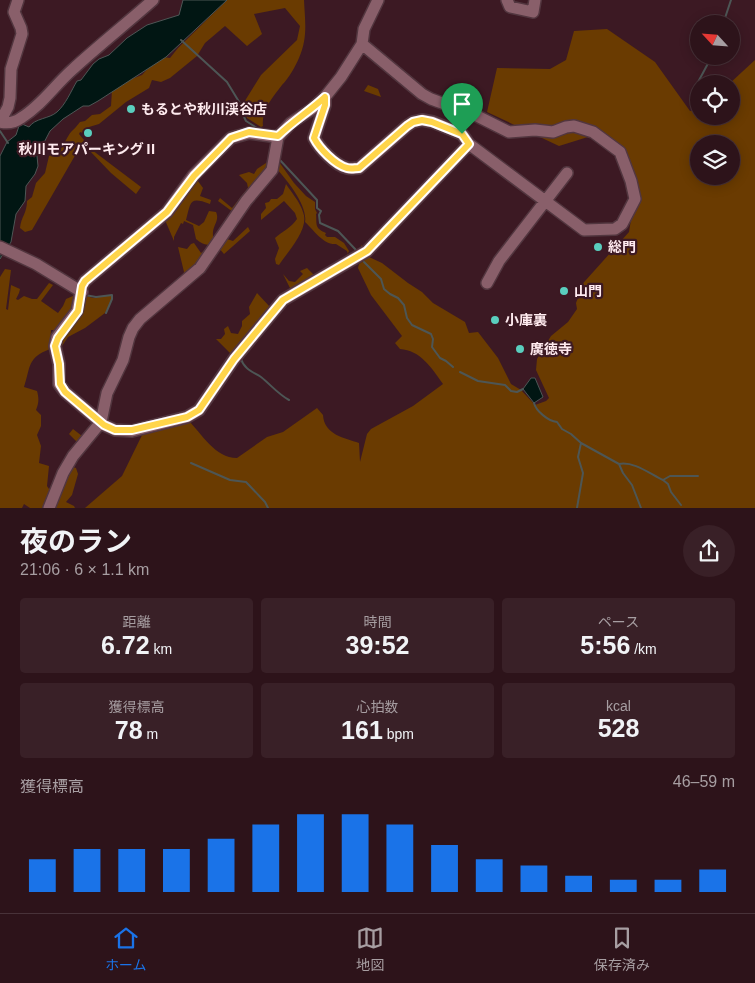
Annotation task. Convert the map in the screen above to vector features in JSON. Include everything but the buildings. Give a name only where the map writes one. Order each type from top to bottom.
[{"type":"street","points":[[18,0],[14,12],[22,34],[11,69],[8,107],[0,122],[6,124],[12,123],[46,99],[70,71],[150,1]]},
{"type":"street","points":[[49,508],[63,474],[73,456],[101,422],[107,393],[120,368],[133,328],[200,268],[246,201],[272,170],[278,136],[291,123],[312,109],[325,97],[341,77],[362,44],[364,29],[378,0]]},
{"type":"street","points":[[507,0],[510,6],[533,12],[534,0]]},
{"type":"street","points":[[325,97],[325,105],[314,138],[319,148],[343,167],[349,169],[359,168],[407,126],[422,120],[462,134],[469,144],[584,230],[615,228],[622,224],[635,199],[631,181],[620,152],[593,132],[574,126],[553,132],[527,130],[509,132],[486,120],[422,94],[362,44]]},
{"type":"street","points":[[278,136],[249,132],[231,138],[194,176],[167,212],[85,281],[76,314],[56,340],[59,380],[65,392],[101,422],[115,430],[123,431],[181,419],[194,414],[202,406],[234,359],[283,300],[367,251],[469,144]]},
{"type":"street","points":[[486,283],[499,261],[567,173]]},
{"type":"street","points":[[0,248],[36,264],[82,292]]},
{"type":"shaded area","points":[[183,0],[227,0],[166,57],[98,101],[89,106],[83,106],[63,119],[50,131],[37,156],[38,166],[35,174],[26,186],[25,201],[16,214],[11,242],[0,259],[0,156],[7,142],[16,135],[19,126],[22,124],[29,127],[35,122],[57,112],[66,101],[77,81],[81,80],[93,64],[109,55],[127,38],[147,25],[179,15]]},
{"type":"shaded area","points":[[227,0],[304,0],[305,29],[302,51],[292,72],[268,104],[263,126],[261,127],[247,118],[243,104],[261,75],[297,40],[300,26],[285,8],[254,14],[262,34],[247,46],[225,26],[205,43],[197,56],[170,78],[161,82],[152,80],[149,88],[126,102],[99,124],[89,127],[83,133],[80,132],[79,134],[84,140],[32,230],[25,232],[20,228],[27,201],[32,197],[36,183],[45,173],[49,156],[61,148],[80,122],[85,121],[92,115],[100,114],[111,106],[112,90],[142,75],[154,62],[162,57],[170,58]]},
{"type":"shaded area","points":[[607,29],[655,62],[690,111],[690,125],[740,125],[739,75],[755,60],[755,508],[85,508],[122,476],[144,431],[188,420],[216,450],[229,457],[237,458],[267,437],[283,432],[317,408],[331,431],[336,435],[359,443],[360,462],[367,434],[371,429],[413,406],[443,384],[425,361],[414,353],[400,349],[395,343],[402,336],[371,295],[358,268],[359,264],[369,257],[382,263],[422,292],[433,303],[465,322],[469,333],[478,332],[498,358],[511,384],[521,390],[535,405],[546,401],[549,398],[536,370],[537,359],[551,336],[568,322],[577,309],[576,303],[579,295],[577,290],[629,232],[636,189],[626,160],[604,132],[559,146],[487,112],[497,68],[550,69],[566,60],[574,31]]},
{"type":"shaded area","points":[[368,85],[378,89],[381,97],[364,91]]},
{"type":"shaded area","points":[[88,149],[92,150],[141,187],[136,194],[111,173]]},
{"type":"shaded area","points":[[277,159],[294,183],[306,196],[315,202],[316,223],[318,227],[326,233],[327,237],[335,237],[344,243],[349,251],[348,254],[347,251],[336,244],[323,240],[305,222],[300,201],[291,186],[276,168]]},
{"type":"shaded area","points":[[272,161],[233,212],[218,201],[220,198],[232,208],[248,188],[247,183],[239,175],[249,172],[254,174],[257,169]]},
{"type":"shaded area","points":[[195,177],[203,188],[200,196],[211,200],[210,204],[198,201],[192,202],[186,220],[199,226],[204,222],[209,211],[216,212],[217,219],[213,233],[215,243],[212,244],[207,245],[196,239],[193,225],[184,221],[174,237],[174,241],[165,220]]},
{"type":"shaded area","points":[[286,184],[300,205],[304,219],[301,233],[279,265],[276,264],[275,259],[279,248],[275,238],[295,222],[297,219],[295,213],[284,201],[261,220],[261,214],[266,208],[265,203],[271,199],[277,199],[283,194]]},
{"type":"shaded area","points":[[248,227],[250,231],[224,254],[218,247],[224,238],[233,241]]},
{"type":"shaded area","points":[[194,243],[201,253],[211,248],[181,280],[184,272],[178,247],[187,249]]},
{"type":"shaded area","points":[[361,245],[364,248],[349,258],[348,255],[350,256]]},
{"type":"shaded area","points":[[307,268],[316,277],[312,275],[293,289],[290,288],[283,274],[289,281],[295,282],[303,274],[300,271]]},
{"type":"shaded area","points":[[5,269],[11,270],[6,309],[8,310],[11,285],[20,289],[16,299],[18,300],[24,296],[37,299],[49,283],[53,285],[41,301],[58,313],[66,299],[75,294],[79,304],[55,330],[51,330],[50,349],[34,359],[29,368],[24,387],[37,391],[38,394],[36,410],[41,415],[41,426],[37,435],[41,446],[39,463],[49,466],[47,486],[49,489],[53,486],[77,442],[69,434],[73,429],[82,436],[47,508],[30,508],[24,504],[22,508],[0,508],[0,277]]},
{"type":"shaded area","points":[[257,293],[270,307],[232,355],[216,339],[221,339],[225,334],[224,329],[228,326],[231,333],[238,334],[242,321],[250,314],[249,307]]},
{"type":"shaded area","points":[[83,295],[93,298],[110,295],[113,297],[105,313],[85,328],[68,337],[58,352],[57,344]]},
{"type":"shaded area","points":[[531,378],[535,378],[543,397],[534,403],[523,389]]},
{"type":"shaded area","points":[[69,466],[76,468],[78,474],[72,495],[66,502],[75,508],[51,508]]},
{"type":"waterway","points":[[726,15],[731,0]]},
{"type":"waterway","points":[[181,40],[227,82],[241,105],[246,121],[260,130]]},
{"type":"waterway","points":[[702,75],[707,65]]},
{"type":"waterway","points":[[0,131],[8,143]]},
{"type":"waterway","points":[[279,159],[317,200],[317,208],[321,211],[319,215],[320,223],[338,231],[356,250]]},
{"type":"waterway","points":[[364,262],[381,279],[384,289],[398,298],[404,305],[407,318],[412,325],[431,334],[433,339],[432,347],[440,358],[453,367]]},
{"type":"waterway","points":[[85,295],[96,297],[112,295],[106,313]]},
{"type":"waterway","points":[[241,359],[247,368],[289,400]]},
{"type":"waterway","points":[[460,372],[478,381],[505,385],[511,391],[517,392],[523,389]]},
{"type":"waterway","points":[[534,403],[543,415],[557,422],[562,429],[581,443],[619,464],[636,466],[663,480],[670,476],[698,476]]},
{"type":"waterway","points":[[577,508],[583,473],[578,457],[581,443]]},
{"type":"waterway","points":[[191,463],[230,480],[246,482],[265,502],[268,508]]},
{"type":"waterway","points":[[619,464],[632,485],[641,508]]},
{"type":"waterway","points":[[663,480],[668,484],[671,492],[681,505]]},
{"type":"place","name":"もるとや秋川渓谷店","points":[[131,109]]},
{"type":"place","name":"秋川モアパーキングⅡ","points":[[88,133]]},
{"type":"place","name":"総門","points":[[598,247]]},
{"type":"place","name":"山門","points":[[564,291]]},
{"type":"place","name":"小庫裏","points":[[495,320]]},
{"type":"place","name":"廣徳寺","points":[[520,349]]},
{"type":"route","points":[[325,97],[325,105],[314,138],[319,148],[343,167],[349,169],[359,168],[413,122],[422,120],[432,122],[462,134],[469,144],[367,251],[283,300],[229,364],[202,406],[194,414],[181,419],[132,430],[115,430],[104,425],[70,397],[61,386],[55,346],[56,340],[78,311],[82,286],[85,281],[170,210],[194,176],[231,138],[249,132],[278,136],[291,123],[312,109],[325,97]]}]
